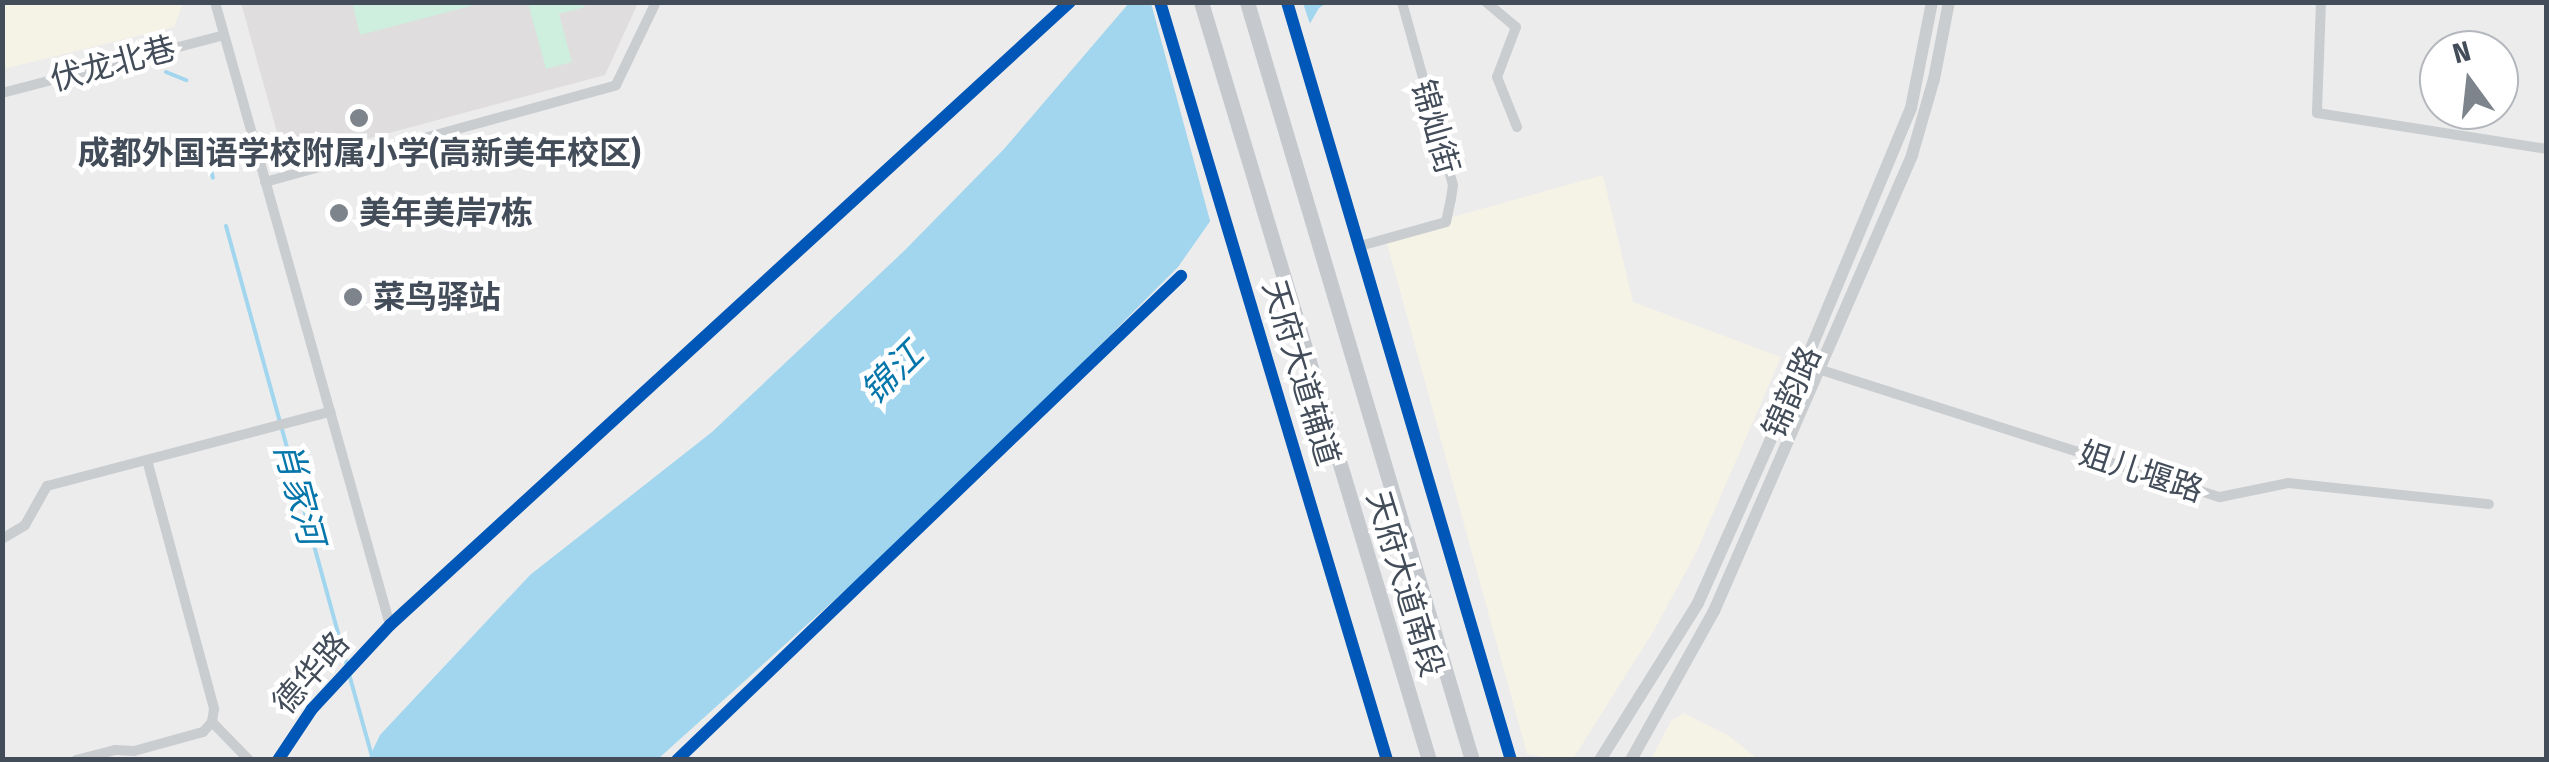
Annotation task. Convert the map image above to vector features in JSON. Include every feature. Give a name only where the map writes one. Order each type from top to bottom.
[{"type":"main road","name":"天府大道南段","points":[[1201,2],[1428,760]]},
{"type":"main road","name":"天府大道南段","points":[[1248,2],[1472,760]]},
{"type":"street","name":"德华路","points":[[215,2],[390,625],[312,709],[278,760]]},
{"type":"street","points":[[265,182],[616,86],[656,2]]},
{"type":"street","points":[[390,625],[1070,2]]},
{"type":"street","name":"天府大道辅道","points":[[1160,2],[1387,760]]},
{"type":"street","points":[[1287,2],[1512,760]]},
{"type":"street","name":"锦灿街","points":[[1360,246],[1446,222],[1451,199],[1452,185],[1402,2]]},
{"type":"street","points":[[1486,2],[1516,26],[1498,77],[1517,127]]},
{"type":"street","name":"锦韵路","points":[[1600,760],[1698,603],[1804,364],[1911,108],[1932,2]]},
{"type":"street","name":"锦韵路","points":[[1631,760],[1714,611],[1912,155],[1934,79],[1949,2]]},
{"type":"street","points":[[2321,2],[2316,113],[2546,149]]},
{"type":"street","name":"伏龙北巷","points":[[2,92],[224,35]]},
{"type":"street","name":"姐儿堰路","points":[[1804,364],[2220,497],[2288,483],[2488,504]]},
{"type":"street","points":[[2,540],[25,525],[47,486],[330,412]]},
{"type":"street","points":[[76,760],[168,742],[203,732],[212,722],[214,709],[147,460]]},
{"type":"street","points":[[212,722],[249,760]]},
{"type":"shaded area","points":[[3,3],[183,3],[174,27],[3,69]]},
{"type":"shaded area","name":"成都外国语学校附属小学(高新美年校区)","points":[[241,3],[638,3],[605,75],[285,161]]},
{"type":"shaded area","points":[[1603,175],[1633,302],[1781,357],[1696,553],[1653,632],[1573,759],[1554,759],[1527,754],[1385,236]]},
{"type":"shaded area","points":[[1683,713],[1729,736],[1758,759],[1651,759],[1671,721]]},
{"type":"green space","points":[[352,2],[482,2],[482,3],[360,35]]},
{"type":"green space","points":[[528,3],[583,3],[585,7],[559,14],[572,62],[546,69]]},
{"type":"water","name":"锦江","points":[[1129,3],[1327,3],[1319,8],[1258,112],[1218,210],[1178,267],[954,492],[658,759],[368,760],[380,735],[530,575],[712,432],[904,251],[1004,149]]},
{"type":"pier","points":[[1151,3],[1303,3],[1312,30],[1262,115],[1239,178],[1212,228]]},
{"type":"waterway","name":"肖家河","points":[[166,72],[186,80]]},
{"type":"waterway","name":"肖家河","points":[[210,166],[213,178]]},
{"type":"waterway","name":"肖家河","points":[[226,226],[347,665]]},
{"type":"waterway","name":"肖家河","points":[[349,674],[373,760]]},
{"type":"cycle path","points":[[278,760],[312,709],[390,625],[1070,2]]},
{"type":"cycle path","points":[[1160,2],[1387,760]]},
{"type":"cycle path","points":[[1287,2],[1511,760]]},
{"type":"cycle path","points":[[677,760],[1181,276]]},
{"type":"place","name":"成都外国语学校附属小学(高新美年校区)","points":[[359,118]]},
{"type":"place","name":"美年美岸7栋","points":[[339,213]]},
{"type":"place","name":"菜鸟驿站","points":[[353,297]]}]
